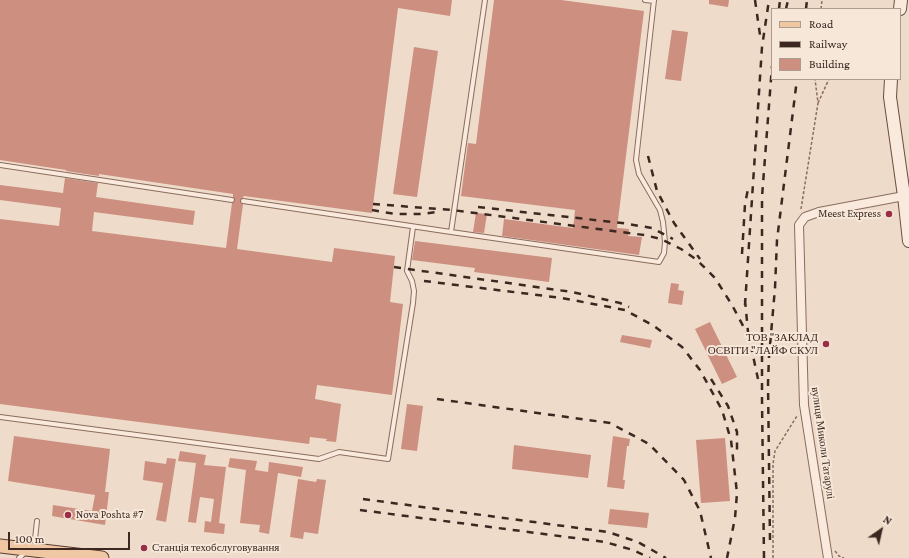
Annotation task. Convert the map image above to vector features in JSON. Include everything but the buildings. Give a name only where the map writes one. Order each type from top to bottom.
[{"type":"main road","points":[[0,546],[27,553],[102,558]]},
{"type":"street","points":[[891,80],[890,97],[909,241]]},
{"type":"street","points":[[799,225],[805,217],[819,212],[904,196]]},
{"type":"street","name":"вулиця Миколи Татарулі","points":[[799,225],[804,404],[828,558]]},
{"type":"lane","points":[[451,232],[485,0]]},
{"type":"lane","points":[[243,201],[659,262],[664,253],[665,242],[663,222],[660,210],[639,174],[636,160],[654,0],[645,0]]},
{"type":"lane","points":[[0,165],[232,200]]},
{"type":"lane","points":[[0,416],[319,459],[339,452],[388,460],[413,303],[413,286],[407,271],[413,227]]},
{"type":"lane","points":[[27,553],[37,521]]},
{"type":"path","points":[[815,80],[818,103]]},
{"type":"path","points":[[799,225],[818,103],[829,80]]},
{"type":"path","points":[[773,558],[772,464],[775,451],[804,404]]},
{"type":"railway","points":[[755,0],[760,35]]},
{"type":"railway","points":[[745,305],[762,47],[769,0]]},
{"type":"railway","points":[[779,8],[780,0]]},
{"type":"railway","points":[[786,8],[788,0]]},
{"type":"railway","points":[[806,8],[807,0]]},
{"type":"railway","points":[[764,558],[762,197],[771,79]]},
{"type":"railway","points":[[770,540],[769,357],[775,288],[777,240],[797,80]]},
{"type":"railway","points":[[648,156],[657,191],[674,223],[700,259]]},
{"type":"railway","points":[[742,254],[745,204],[748,189]]},
{"type":"railway","points":[[373,204],[452,210],[644,235],[661,239],[681,249],[697,260],[715,278],[732,305],[749,337],[758,379]]},
{"type":"railway","points":[[478,207],[622,223],[652,228],[673,239]]},
{"type":"railway","points":[[372,210],[395,214],[422,214],[436,212]]},
{"type":"railway","points":[[394,267],[572,292],[620,303],[629,307]]},
{"type":"railway","points":[[424,281],[562,298],[625,310],[654,326],[682,347],[700,370],[722,410],[731,440],[737,493],[735,518],[727,558]]},
{"type":"railway","points":[[745,300],[748,332]]},
{"type":"railway","points":[[711,379],[728,406],[737,432],[737,451]]},
{"type":"railway","points":[[437,399],[610,423],[649,444],[684,480],[700,511],[711,558]]},
{"type":"railway","points":[[363,499],[608,532],[638,542],[666,558]]},
{"type":"railway","points":[[360,510],[605,542],[633,550],[650,558]]},
{"type":"place","name":"Meest Express","points":[[889,214]]},
{"type":"place","name":"ТОВ \"ЗАКЛАД ОСВІТИ \"ЛАЙФ СКУЛ","points":[[826,344]]},
{"type":"place","name":"Nova Poshta #7","points":[[68,515]]},
{"type":"place","name":"Станція техобслуговування","points":[[144,548]]}]
